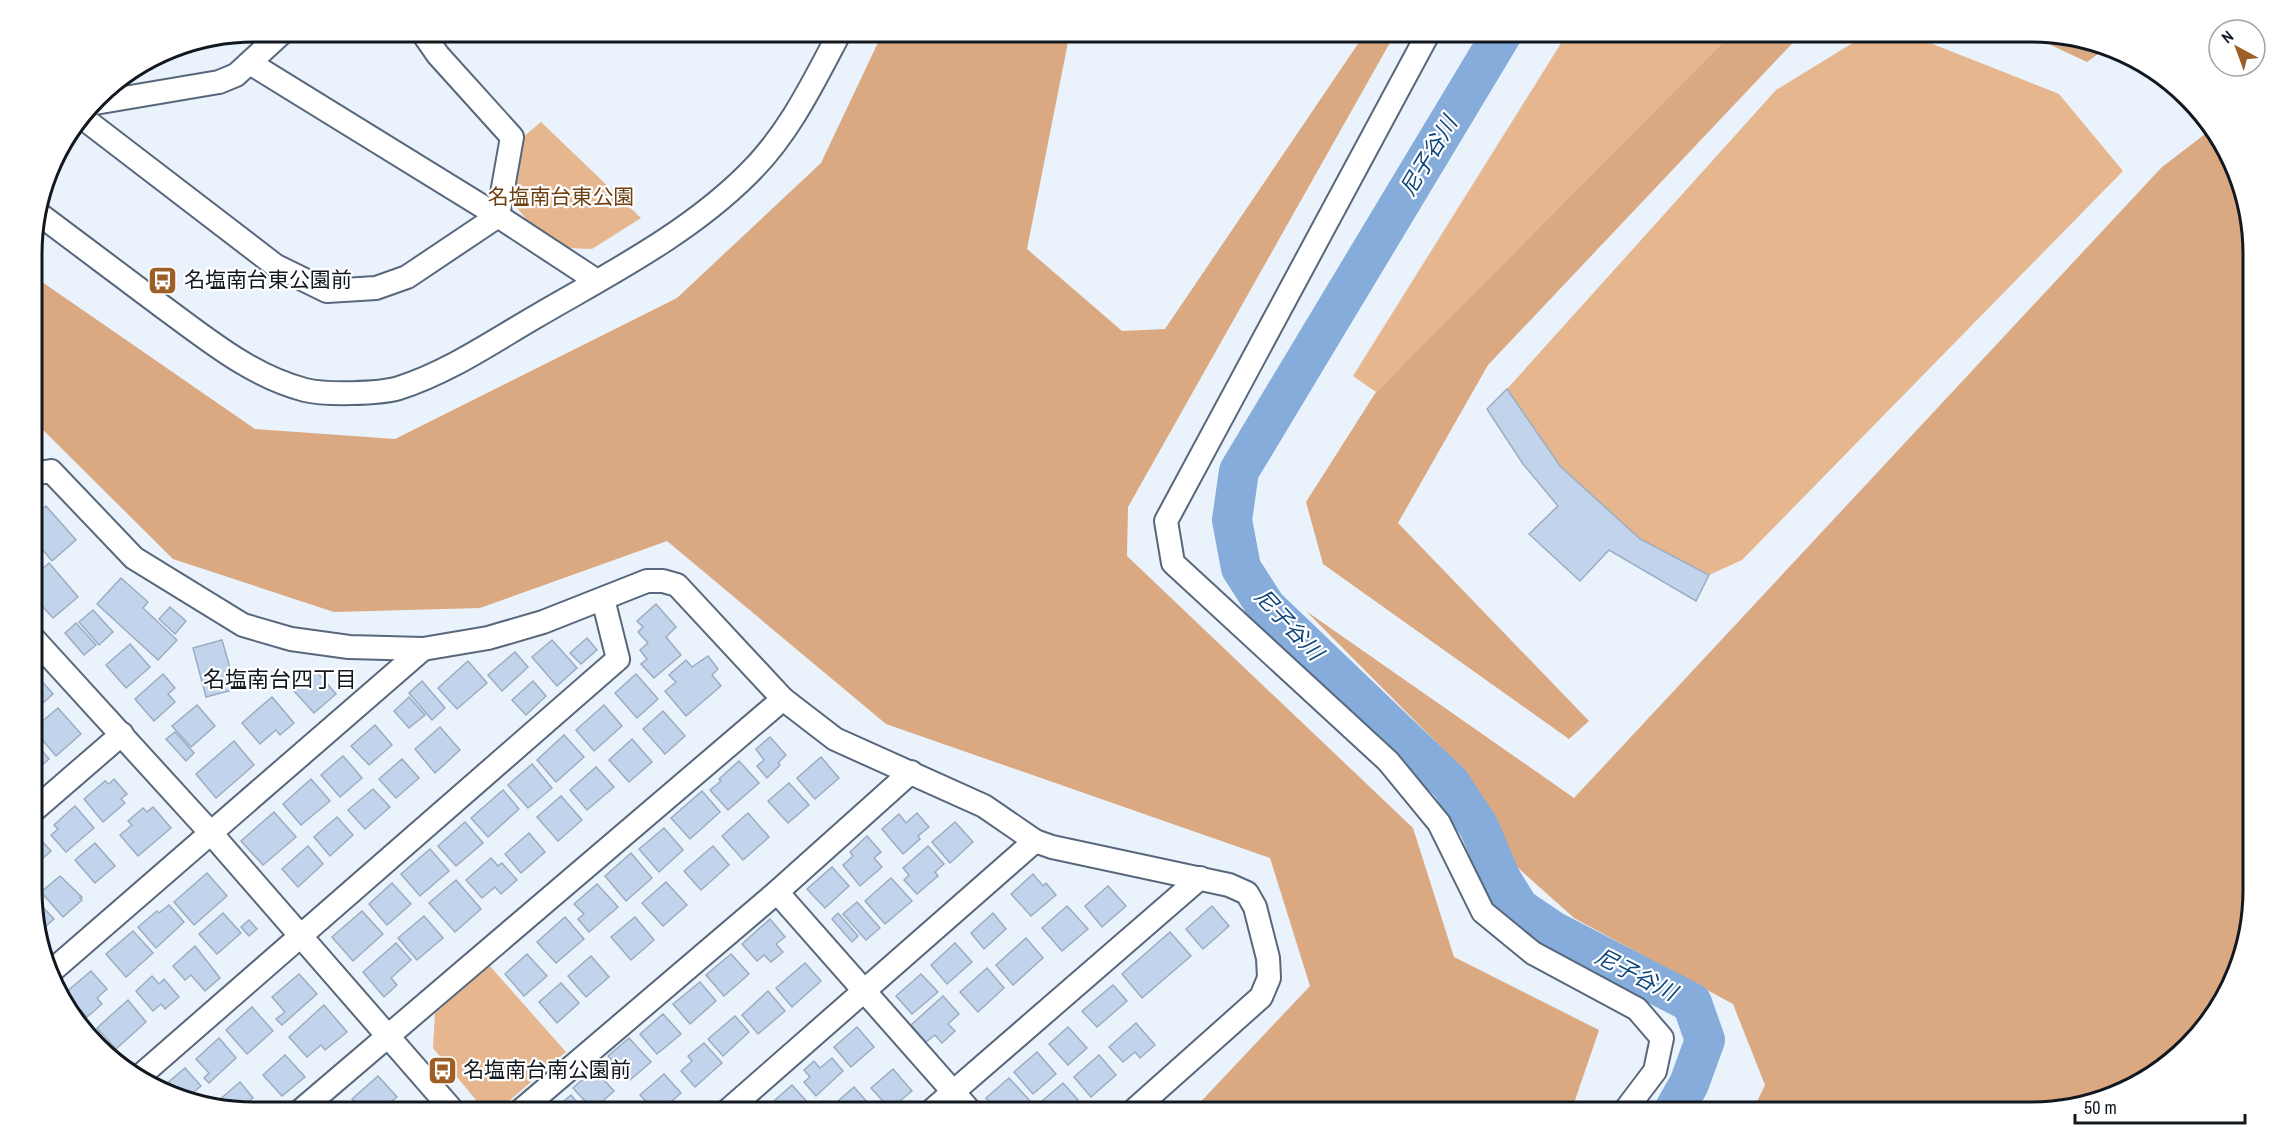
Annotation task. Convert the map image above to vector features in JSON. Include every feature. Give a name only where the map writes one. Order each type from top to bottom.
[{"type":"street","points":[[107,101],[219,82],[236,75],[272,42]]},
{"type":"street","points":[[88,122],[276,266],[294,277],[327,291],[376,288],[408,277],[498,216],[513,137],[438,55],[429,42]]},
{"type":"street","points":[[45,219],[232,358],[269,377],[306,391],[352,393],[397,389],[444,370],[597,281],[707,211],[748,174],[775,144],[801,104],[835,42]]},
{"type":"street","points":[[1424,42],[1166,521],[1173,563],[1388,761],[1439,823],[1483,912],[1533,953],[1637,1009],[1662,1038],[1655,1071],[1632,1102]]},
{"type":"street","points":[[250,63],[498,216],[597,281]]},
{"type":"street","points":[[42,472],[51,471],[134,558],[243,625],[291,639],[349,647],[423,649],[488,638],[543,622],[647,581],[663,580],[677,585],[783,699],[835,739],[984,806],[1035,841],[1074,852],[1200,878],[1247,892],[1255,907],[1268,958],[1269,978],[1261,997],[1143,1102]]},
{"type":"street","points":[[145,1072],[618,659],[603,599]]},
{"type":"street","points":[[42,649],[210,832],[445,1102]]},
{"type":"street","points":[[56,967],[423,649]]},
{"type":"street","points":[[311,1102],[783,699]]},
{"type":"street","points":[[42,803],[122,734]]},
{"type":"street","points":[[531,1102],[777,892],[911,772]]},
{"type":"street","points":[[738,1102],[1035,841]]},
{"type":"street","points":[[942,1102],[1200,878]]},
{"type":"street","points":[[777,892],[962,1102]]},
{"type":"green space","points":[[1562,42],[1723,42],[1376,392],[1353,376]]},
{"type":"green space","points":[[1854,42],[1930,43],[2059,94],[2123,171],[1742,560],[1709,575],[1640,539],[1560,466],[1507,389],[1776,90]]},
{"type":"green space","name":"名塩南台東公園","points":[[541,122],[641,218],[592,249],[565,248],[532,226],[517,208],[514,198],[517,142]]},
{"type":"green space","points":[[489,965],[566,1052],[508,1102],[478,1102],[433,1048],[435,1013]]},
{"type":"shaded area","points":[[878,42],[1068,42],[1027,249],[1122,331],[1165,329],[1359,42],[1390,42],[1128,507],[1127,556],[1413,828],[1454,957],[1599,1030],[1574,1102],[1200,1102],[1310,986],[1270,858],[886,724],[667,541],[480,608],[334,612],[173,559],[42,429],[42,282],[255,429],[395,439],[677,298],[821,163]]},
{"type":"shaded area","points":[[1723,42],[1794,42],[1488,365],[1398,523],[1589,721],[1569,739],[1323,564],[1306,502],[1376,392]]},
{"type":"shaded area","points":[[2044,42],[2099,53],[2087,62]]},
{"type":"shaded area","points":[[2205,134],[2215,148],[2232,186],[2243,240],[2243,904],[2236,945],[2227,971],[2207,1008],[2171,1049],[2137,1074],[2086,1095],[2045,1102],[1757,1102],[1765,1085],[1733,1004],[1574,918],[1516,866],[1454,760],[1306,611],[1574,798],[2162,167]]},
{"type":"building","points":[[1507,389],[1560,466],[1640,539],[1709,575],[1696,601],[1609,550],[1580,581],[1529,534],[1558,506],[1523,464],[1487,409]]},
{"type":"building","points":[[46,506],[76,540],[52,561],[42,549],[42,509]]},
{"type":"building","points":[[49,563],[78,597],[53,618],[42,606],[42,569]]},
{"type":"building","points":[[121,578],[148,602],[143,608],[177,640],[158,660],[97,604]]},
{"type":"building","points":[[656,604],[676,627],[666,637],[681,655],[654,678],[641,664],[647,659],[640,650],[648,643],[638,632],[643,627],[637,621]]},
{"type":"building","points":[[170,607],[186,621],[175,634],[159,619]]},
{"type":"building","points":[[93,610],[113,632],[99,645],[79,622]]},
{"type":"building","points":[[76,623],[96,645],[84,655],[65,633]]},
{"type":"building","points":[[587,638],[597,650],[581,664],[570,653]]},
{"type":"building","points":[[222,640],[236,689],[206,697],[193,648]]},
{"type":"building","points":[[552,640],[577,668],[557,686],[532,657]]},
{"type":"building","points":[[130,644],[150,667],[126,688],[106,665]]},
{"type":"building","points":[[515,652],[528,667],[502,691],[488,675]]},
{"type":"building","points":[[708,656],[718,669],[712,675],[721,686],[686,716],[665,691],[676,682],[669,675],[686,660],[692,667]]},
{"type":"building","points":[[468,661],[487,683],[457,709],[438,688]]},
{"type":"building","points":[[316,671],[336,694],[314,713],[294,691]]},
{"type":"building","points":[[163,674],[175,688],[168,694],[175,702],[154,721],[135,699]]},
{"type":"building","points":[[636,674],[658,699],[637,718],[615,693]]},
{"type":"building","points":[[42,681],[53,694],[42,704]]},
{"type":"building","points":[[422,681],[445,708],[432,720],[409,693]]},
{"type":"building","points":[[533,681],[546,696],[526,715],[512,700]]},
{"type":"building","points":[[272,697],[294,723],[280,735],[276,730],[260,744],[242,723]]},
{"type":"building","points":[[409,697],[425,715],[409,728],[394,711]]},
{"type":"building","points":[[197,705],[215,726],[191,747],[172,726]]},
{"type":"building","points":[[604,705],[622,726],[594,751],[576,730]]},
{"type":"building","points":[[58,708],[81,734],[56,756],[42,740],[42,721]]},
{"type":"building","points":[[663,711],[685,736],[665,754],[643,729]]},
{"type":"building","points":[[375,725],[392,745],[369,765],[351,746]]},
{"type":"building","points":[[440,727],[460,750],[435,773],[415,749]]},
{"type":"building","points":[[175,732],[194,753],[186,761],[166,739]]},
{"type":"building","points":[[564,735],[584,757],[556,782],[537,760]]},
{"type":"building","points":[[770,737],[786,755],[767,778],[757,766],[764,760],[756,749]]},
{"type":"building","points":[[632,739],[652,762],[629,782],[609,760]]},
{"type":"building","points":[[234,741],[254,765],[216,798],[196,774]]},
{"type":"building","points":[[42,751],[49,759],[42,765]]},
{"type":"building","points":[[343,756],[362,778],[340,797],[321,775]]},
{"type":"building","points":[[821,757],[839,778],[815,799],[797,778]]},
{"type":"building","points":[[402,759],[419,778],[396,798],[379,779]]},
{"type":"building","points":[[739,761],[759,783],[728,810],[710,790]]},
{"type":"building","points":[[532,764],[552,788],[528,808],[508,785]]},
{"type":"building","points":[[596,767],[614,787],[587,810],[570,790]]},
{"type":"building","points":[[114,779],[127,794],[121,799],[125,803],[103,822],[84,799],[105,781],[109,784]]},
{"type":"building","points":[[311,779],[330,801],[301,825],[283,804]]},
{"type":"building","points":[[789,783],[809,805],[788,823],[768,801]]},
{"type":"building","points":[[373,789],[390,807],[365,829],[348,810]]},
{"type":"building","points":[[503,790],[519,809],[488,837],[471,818]]},
{"type":"building","points":[[702,791],[720,812],[690,839],[671,818]]},
{"type":"building","points":[[561,796],[582,820],[558,841],[537,817]]},
{"type":"building","points":[[75,806],[94,828],[66,852],[51,835],[58,829],[54,825]]},
{"type":"building","points":[[153,807],[171,828],[138,856],[120,835],[132,825],[128,821],[143,808],[147,812]]},
{"type":"building","points":[[274,812],[296,837],[263,865],[241,841]]},
{"type":"building","points":[[748,813],[769,837],[743,860],[722,836]]},
{"type":"building","points":[[917,813],[929,827],[918,836],[920,839],[903,854],[882,829],[899,814],[906,823]]},
{"type":"building","points":[[337,817],[353,835],[330,856],[314,837]]},
{"type":"building","points":[[465,822],[483,843],[456,866],[438,846]]},
{"type":"building","points":[[955,822],[973,842],[950,863],[932,842]]},
{"type":"building","points":[[664,828],[683,850],[659,872],[639,849]]},
{"type":"building","points":[[529,833],[545,852],[521,873],[505,854]]},
{"type":"building","points":[[867,836],[881,852],[874,858],[882,867],[860,886],[843,865],[853,856],[850,852]]},
{"type":"building","points":[[42,841],[51,851],[42,859]]},
{"type":"building","points":[[95,843],[115,866],[95,883],[75,860]]},
{"type":"building","points":[[308,846],[323,864],[298,887],[282,869]]},
{"type":"building","points":[[713,846],[729,865],[701,890],[684,871]]},
{"type":"building","points":[[928,846],[944,864],[935,872],[938,876],[917,894],[904,880],[909,875],[903,868]]},
{"type":"building","points":[[430,849],[449,871],[420,896],[401,874]]},
{"type":"building","points":[[631,853],[652,878],[626,901],[605,876]]},
{"type":"building","points":[[491,858],[498,866],[502,863],[517,880],[501,894],[495,887],[482,898],[466,880]]},
{"type":"building","points":[[832,867],[849,886],[825,908],[807,889]]},
{"type":"building","points":[[207,873],[227,896],[194,925],[174,902]]},
{"type":"building","points":[[1033,874],[1043,886],[1046,883],[1056,895],[1031,916],[1011,894]]},
{"type":"building","points":[[60,876],[82,897],[80,898],[82,900],[63,917],[42,891]]},
{"type":"building","points":[[891,878],[912,901],[885,924],[865,901]]},
{"type":"building","points":[[456,880],[481,909],[455,932],[429,903]]},
{"type":"building","points":[[666,882],[687,905],[663,926],[642,903]]},
{"type":"building","points":[[392,883],[411,904],[387,925],[369,904]]},
{"type":"building","points":[[597,884],[618,907],[589,932],[578,919],[584,914],[574,904]]},
{"type":"building","points":[[1108,886],[1126,906],[1102,927],[1085,906]]},
{"type":"building","points":[[857,902],[880,928],[866,940],[843,914]]},
{"type":"building","points":[[169,905],[184,922],[156,948],[138,927],[157,911],[159,913]]},
{"type":"building","points":[[1067,906],[1088,929],[1062,951],[1042,928]]},
{"type":"building","points":[[1212,906],[1229,926],[1203,949],[1186,929]]},
{"type":"building","points":[[42,907],[54,919],[45,927]]},
{"type":"building","points":[[362,911],[383,934],[353,961],[332,937]]},
{"type":"building","points":[[223,913],[241,933],[217,954],[199,934]]},
{"type":"building","points":[[838,913],[858,936],[852,942],[832,919]]},
{"type":"building","points":[[993,913],[1006,929],[984,949],[971,933]]},
{"type":"building","points":[[424,916],[443,938],[417,960],[398,938]]},
{"type":"building","points":[[565,917],[584,939],[556,963],[537,942]]},
{"type":"building","points":[[635,917],[654,940],[631,960],[611,937]]},
{"type":"building","points":[[770,919],[785,937],[776,944],[783,952],[771,962],[764,955],[757,961],[742,944]]},
{"type":"building","points":[[249,920],[257,929],[249,936],[241,927]]},
{"type":"building","points":[[133,931],[153,953],[126,977],[106,954]]},
{"type":"building","points":[[1170,932],[1191,956],[1142,998],[1122,974]]},
{"type":"building","points":[[1026,938],[1043,958],[1013,985],[996,965]]},
{"type":"building","points":[[396,943],[411,960],[391,978],[397,985],[384,997],[363,972]]},
{"type":"building","points":[[955,943],[972,962],[947,984],[931,965]]},
{"type":"building","points":[[195,946],[220,978],[205,991],[191,975],[185,980],[173,966]]},
{"type":"building","points":[[527,954],[547,976],[524,996],[505,974]]},
{"type":"building","points":[[731,954],[749,974],[724,996],[706,975]]},
{"type":"building","points":[[591,956],[609,977],[586,997],[568,976]]},
{"type":"building","points":[[805,963],[821,981],[792,1007],[776,988]]},
{"type":"building","points":[[987,968],[1004,988],[978,1012],[960,992]]},
{"type":"building","points":[[91,971],[107,989],[97,998],[102,1004],[87,1017],[67,991]]},
{"type":"building","points":[[299,974],[317,994],[282,1025],[276,1019],[285,1012],[272,997]]},
{"type":"building","points":[[921,974],[938,992],[912,1014],[896,996]]},
{"type":"building","points":[[152,976],[159,984],[164,979],[179,997],[165,1009],[161,1004],[153,1011],[136,991]]},
{"type":"building","points":[[700,982],[716,1001],[690,1024],[673,1004]]},
{"type":"building","points":[[561,983],[579,1003],[557,1023],[539,1002]]},
{"type":"building","points":[[1113,985],[1127,1001],[1097,1027],[1082,1011]]},
{"type":"building","points":[[768,991],[785,1011],[758,1034],[742,1015]]},
{"type":"building","points":[[943,996],[959,1014],[948,1024],[955,1031],[942,1043],[935,1035],[926,1042],[911,1025]]},
{"type":"building","points":[[128,1000],[146,1022],[116,1049],[97,1028]]},
{"type":"building","points":[[324,1005],[347,1032],[325,1050],[321,1045],[307,1057],[289,1037]]},
{"type":"building","points":[[252,1007],[273,1031],[247,1054],[226,1030]]},
{"type":"building","points":[[663,1014],[681,1034],[657,1054],[640,1034]]},
{"type":"building","points":[[735,1016],[749,1032],[723,1056],[708,1039]]},
{"type":"building","points":[[1136,1023],[1155,1045],[1140,1058],[1135,1052],[1123,1062],[1109,1047]]},
{"type":"building","points":[[857,1027],[874,1047],[851,1067],[834,1047]]},
{"type":"building","points":[[1068,1027],[1087,1048],[1068,1065],[1049,1044]]},
{"type":"building","points":[[219,1038],[236,1058],[209,1083],[204,1078],[209,1073],[196,1059]]},
{"type":"building","points":[[629,1038],[651,1062],[630,1080],[608,1056]]},
{"type":"building","points":[[704,1043],[722,1063],[695,1087],[681,1071],[692,1061],[688,1056]]},
{"type":"building","points":[[1037,1052],[1056,1074],[1033,1094],[1014,1072]]},
{"type":"building","points":[[285,1055],[305,1077],[282,1096],[263,1075]]},
{"type":"building","points":[[1099,1055],[1116,1075],[1091,1097],[1074,1077]]},
{"type":"building","points":[[832,1058],[843,1071],[816,1096],[804,1082],[810,1077],[804,1070],[814,1061],[820,1068]]},
{"type":"building","points":[[185,1068],[201,1086],[193,1093],[167,1083]]},
{"type":"building","points":[[594,1069],[614,1091],[602,1102],[586,1102],[573,1088]]},
{"type":"building","points":[[893,1069],[912,1091],[899,1102],[882,1102],[871,1088]]},
{"type":"building","points":[[664,1074],[681,1093],[671,1102],[647,1102],[640,1095]]},
{"type":"building","points":[[378,1076],[397,1097],[391,1102],[355,1102],[352,1099]]},
{"type":"building","points":[[1009,1078],[1030,1101],[990,1102],[986,1098]]},
{"type":"building","points":[[240,1082],[253,1098],[248,1102],[220,1099]]},
{"type":"building","points":[[1063,1083],[1078,1100],[1076,1102],[1041,1102]]},
{"type":"building","points":[[792,1085],[807,1102],[773,1102]]},
{"type":"building","points":[[854,1087],[867,1102],[837,1102]]},
{"type":"building","points":[[571,1095],[577,1102],[563,1102]]},
{"type":"waterway","name":"尼子谷川","points":[[1497,42],[1239,471],[1232,520],[1241,568],[1266,607],[1450,783],[1479,827],[1500,877],[1519,908],[1553,931],[1692,1003],[1705,1040],[1689,1084],[1679,1102]]},
{"type":"place","name":"名塩南台東公園前","points":[[163,280]]},
{"type":"place","name":"名塩南台南公園前","points":[[442,1070]]},
{"type":"district","name":"名塩南台四丁目","points":[[280,679]]}]
